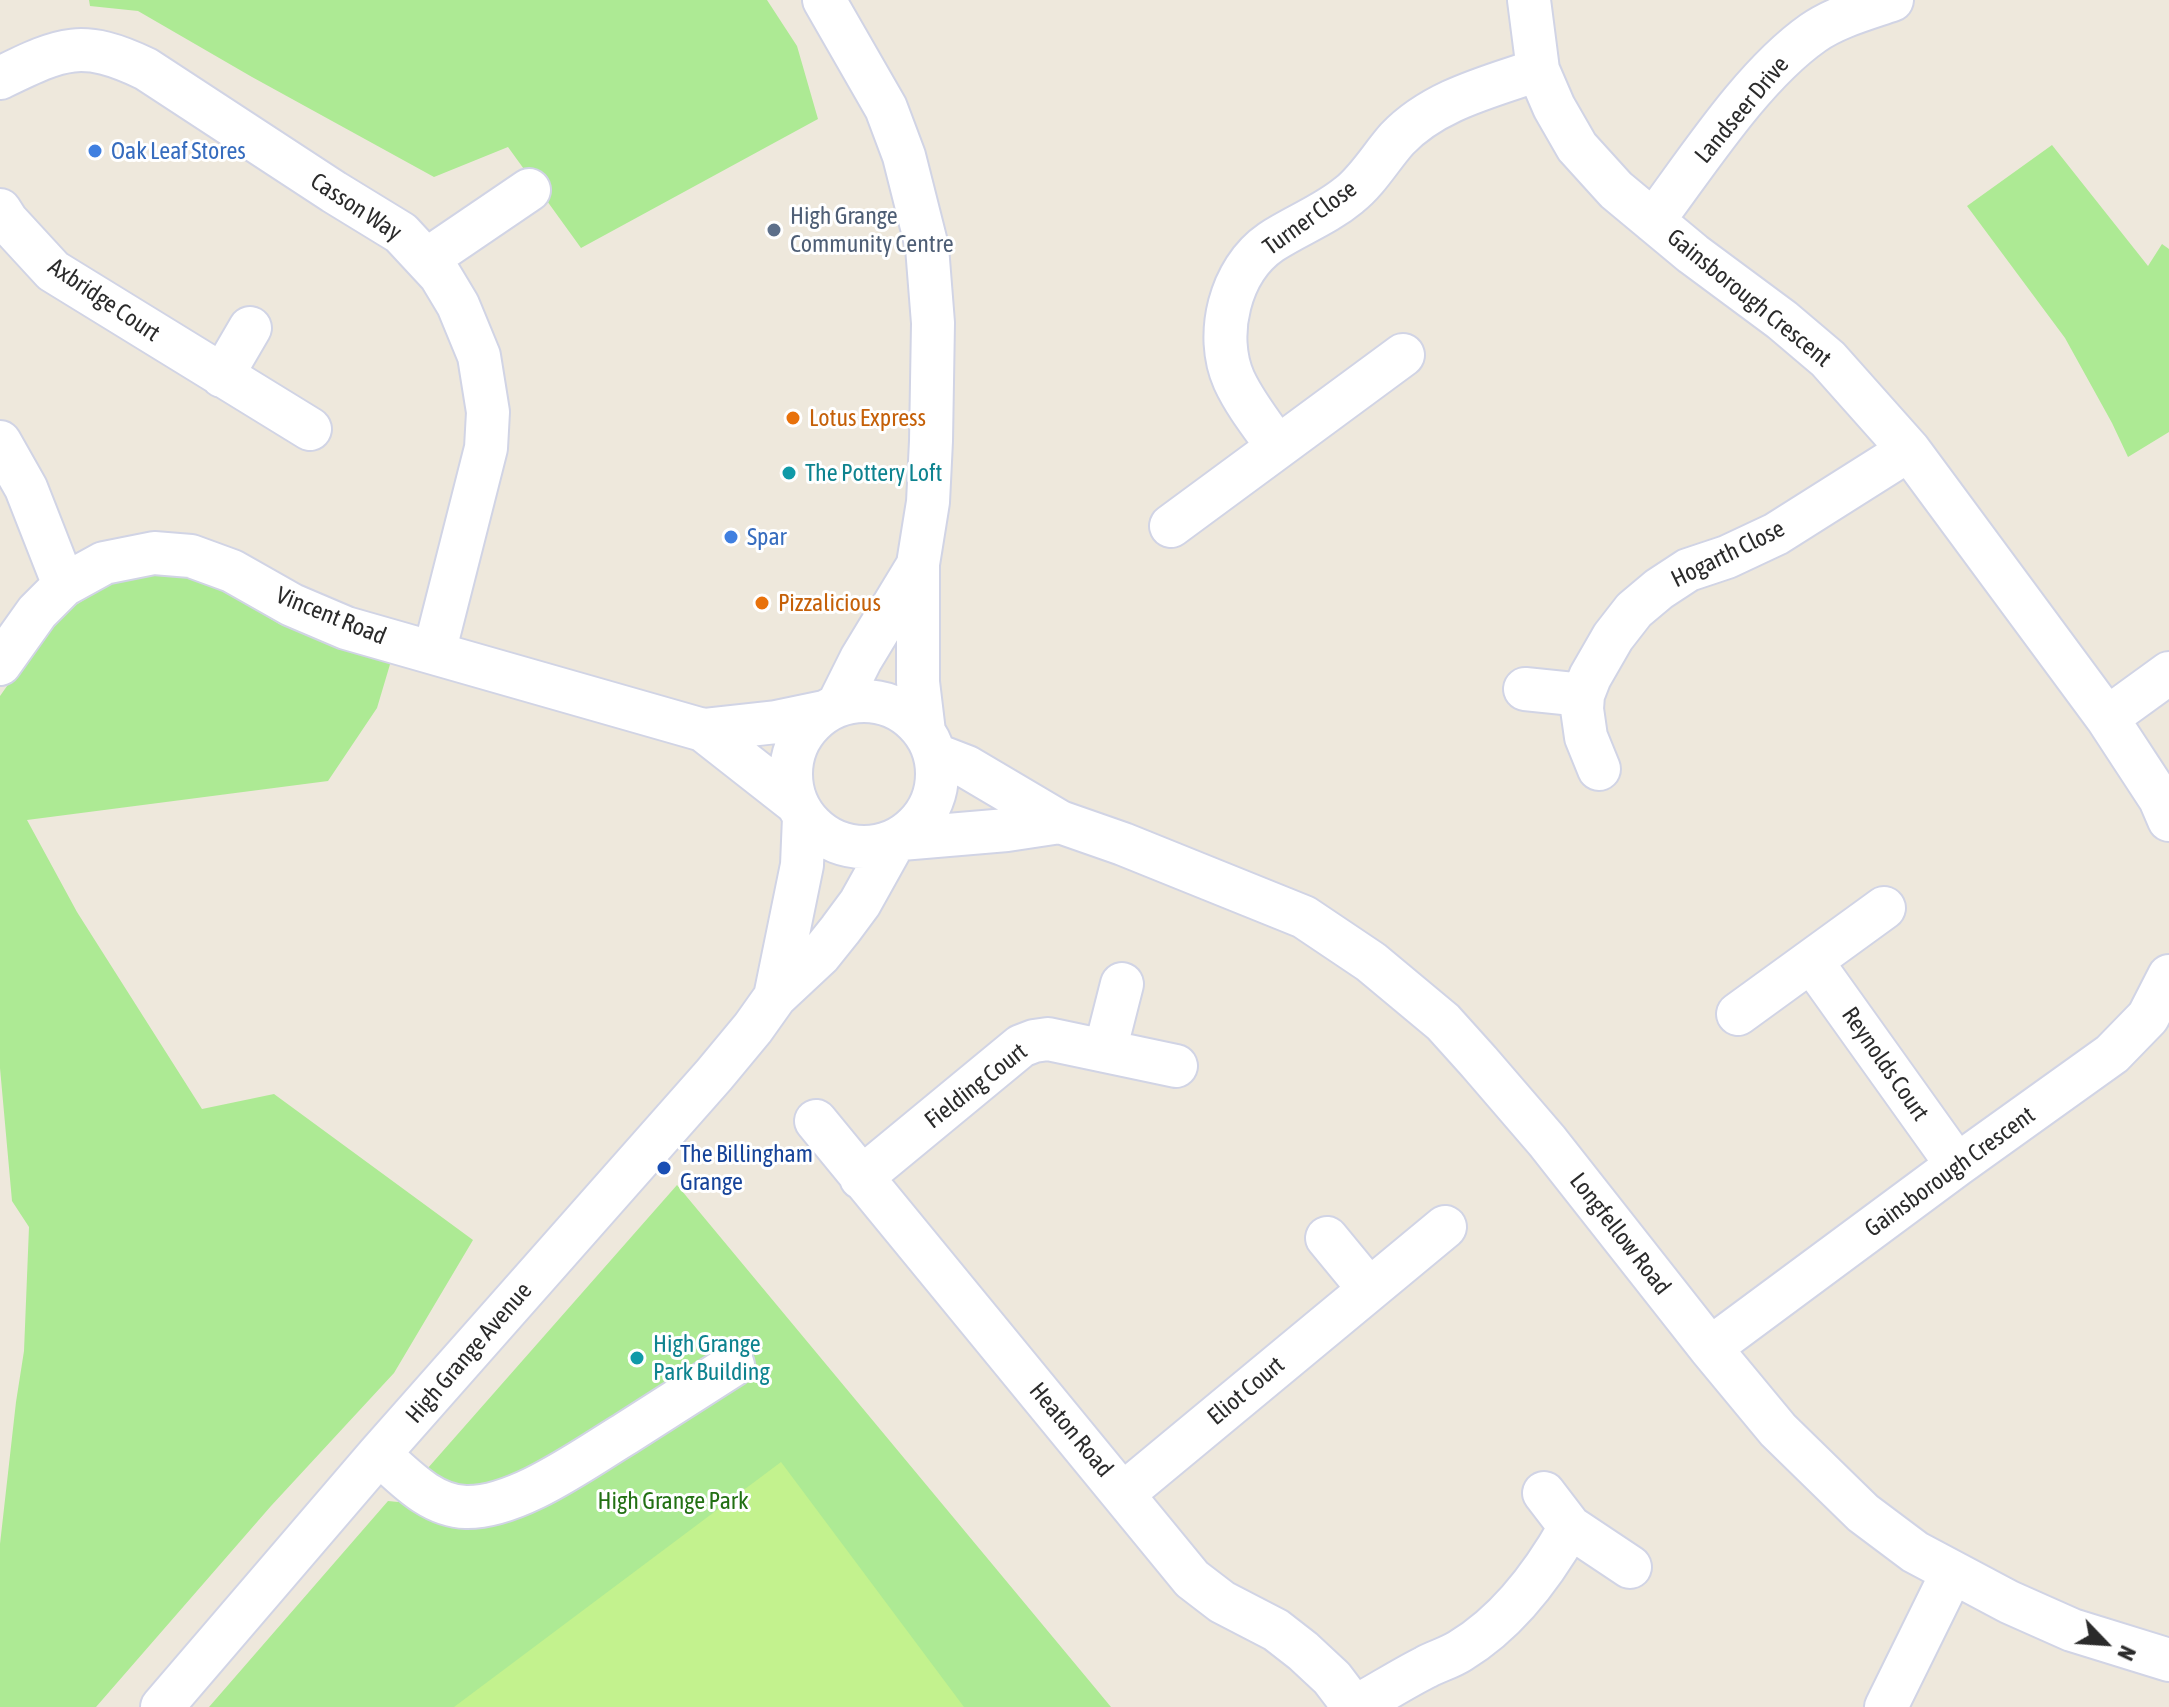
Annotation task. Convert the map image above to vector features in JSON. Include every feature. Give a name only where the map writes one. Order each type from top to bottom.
[{"type":"street","name":"High Grange Avenue","points":[[162,1707],[379,1454],[714,1075],[775,997],[820,955],[860,903],[897,840],[920,824],[933,803],[938,780],[918,682],[918,564],[928,502],[932,427],[933,323],[927,247],[904,156],[886,108],[824,0]]},
{"type":"street","name":"Gainsborough Crescent","points":[[1529,0],[1538,70],[1554,107],[1577,147],[1616,190],[1828,359],[1909,450],[2107,718],[2160,799],[2169,820]]},
{"type":"street","name":"Landseer Drive","points":[[1653,221],[1743,102],[1778,63],[1814,32],[1851,14],[1892,0]]},
{"type":"street","name":"Casson Way","points":[[0,78],[43,57],[66,50],[91,50],[119,56],[146,69],[401,233],[440,275],[458,305],[479,356],[488,412],[486,448],[434,653]]},
{"type":"street","name":"Turner Close","points":[[1277,446],[1249,408],[1233,377],[1226,342],[1228,310],[1239,281],[1251,262],[1269,243],[1326,213],[1353,192],[1398,138],[1426,115],[1453,100],[1538,70]]},
{"type":"street","points":[[426,260],[529,190]]},
{"type":"street","name":"Axbridge Court","points":[[0,210],[53,271],[310,429]]},
{"type":"street","points":[[222,376],[250,328]]},
{"type":"street","points":[[1171,526],[1403,355]]},
{"type":"street","points":[[0,442],[26,488],[64,585]]},
{"type":"street","name":"Hogarth Close","points":[[1599,769],[1586,737],[1583,695],[1613,637],[1634,610],[1688,570],[1727,557],[1776,534],[1909,450]]},
{"type":"street","name":"Vincent Road","points":[[0,664],[37,612],[64,585],[104,563],[154,553],[191,556],[232,571],[292,605],[346,628],[703,730],[776,722],[831,709]]},
{"type":"street","name":"High Grange Avenue","points":[[775,997],[802,865],[800,810],[791,778],[794,753],[805,730],[831,709],[918,564]]},
{"type":"street","points":[[2107,718],[2169,673]]},
{"type":"street","points":[[1525,689],[1583,695]]},
{"type":"street","points":[[831,709],[862,700],[886,703],[907,714],[930,743],[1060,822]]},
{"type":"street","name":"Vincent Road","points":[[703,730],[800,810]]},
{"type":"street","points":[[800,810],[822,835],[844,846],[869,848],[897,840],[1060,822]]},
{"type":"street","name":"Longfellow Road","points":[[1060,822],[1304,917],[1371,962],[1443,1022],[1479,1062],[1547,1141],[1778,1430],[1863,1513],[1915,1552],[2009,1602],[2072,1630],[2169,1660]]},
{"type":"street","points":[[1738,1014],[1884,908]]},
{"type":"street","name":"Reynolds Court","points":[[1812,962],[1957,1165]]},
{"type":"street","name":"Gainsborough Crescent","points":[[1710,1348],[2112,1054],[2148,1017],[2169,976]]},
{"type":"street","points":[[1105,1051],[1122,984]]},
{"type":"street","name":"Fielding Court","points":[[861,1178],[1021,1046],[1034,1041],[1048,1039],[1176,1066]]},
{"type":"street","name":"Heaton Road","points":[[816,1121],[1192,1579],[1222,1602],[1276,1630],[1303,1651],[1332,1678],[1355,1707]]},
{"type":"street","name":"Eliot Court","points":[[1124,1493],[1445,1227]]},
{"type":"street","points":[[1327,1238],[1369,1289]]},
{"type":"street","points":[[379,1454],[437,1500],[465,1507],[500,1503],[565,1471],[733,1365]]},
{"type":"street","points":[[1544,1493],[1570,1527],[1630,1567]]},
{"type":"street","points":[[1355,1707],[1458,1652],[1486,1633],[1532,1585],[1552,1559],[1570,1527]]},
{"type":"street","points":[[1886,1707],[1952,1573]]},
{"type":"green space","points":[[89,0],[767,0],[797,46],[818,119],[581,248],[508,147],[434,177],[138,11],[90,6]]},
{"type":"green space","points":[[2052,145],[2148,266],[2162,244],[2169,249],[2169,432],[2128,457],[2065,338],[1967,206]]},
{"type":"green space","points":[[173,572],[227,592],[281,625],[391,661],[377,708],[328,781],[27,820],[77,912],[202,1109],[274,1094],[473,1240],[394,1373],[271,1506],[96,1707],[0,1707],[0,1544],[24,1351],[29,1227],[12,1201],[0,1068],[0,696],[55,618],[119,578]]},
{"type":"green space","name":"High Grange Park","points":[[677,1185],[1111,1707],[209,1707],[388,1501],[398,1502]]},
{"type":"green space","points":[[781,1462],[964,1707],[454,1707]]},
{"type":"place","name":"Oak Leaf Stores","points":[[95,151]]},
{"type":"place","name":"High Grange Community Centre","points":[[774,230]]},
{"type":"place","name":"Lotus Express","points":[[793,418]]},
{"type":"place","name":"The Pottery Loft","points":[[789,473]]},
{"type":"place","name":"Spar","points":[[731,537]]},
{"type":"place","name":"Pizzalicious","points":[[762,603]]},
{"type":"place","name":"The Billingham Grange","points":[[664,1168]]},
{"type":"place","name":"High Grange Park Building","points":[[637,1358]]}]
